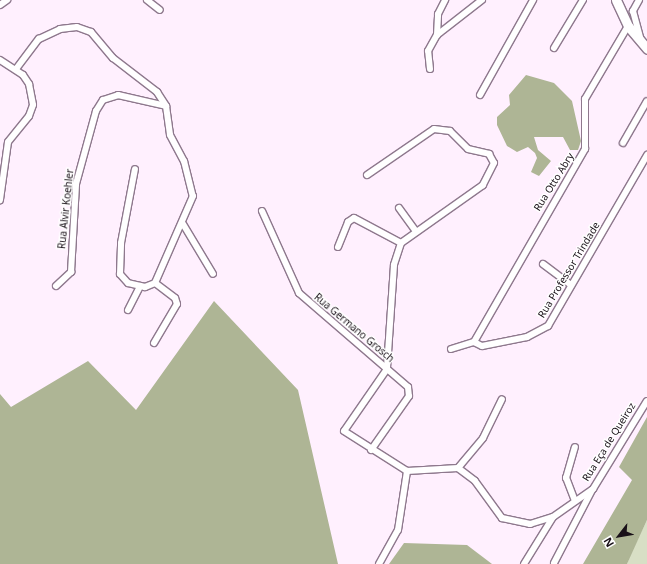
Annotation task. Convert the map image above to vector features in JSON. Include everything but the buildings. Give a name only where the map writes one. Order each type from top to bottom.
[{"type":"main road","points":[[616,0],[628,26],[644,46]]},
{"type":"street","points":[[0,5],[7,0]]},
{"type":"street","points":[[148,0],[160,10]]},
{"type":"street","points":[[437,34],[438,14],[445,0]]},
{"type":"street","points":[[430,69],[428,51],[437,34],[482,0]]},
{"type":"street","points":[[480,95],[533,0]]},
{"type":"street","points":[[554,48],[583,0]]},
{"type":"street","points":[[639,0],[633,11],[644,46]]},
{"type":"street","name":"Rua Otto Abry","points":[[474,342],[585,149],[585,99],[628,26]]},
{"type":"street","points":[[16,69],[39,39],[60,29],[77,27],[91,32],[113,58],[157,92],[166,106],[170,135],[192,185],[193,196],[183,224],[155,283]]},
{"type":"street","points":[[0,60],[16,69],[29,84],[33,105],[29,116],[8,142],[0,200]]},
{"type":"street","name":"Rua Alvir Koehler","points":[[56,286],[71,272],[76,184],[96,111],[103,100],[118,95],[166,106]]},
{"type":"street","points":[[623,143],[647,101]]},
{"type":"street","points":[[367,175],[422,134],[442,130],[457,137],[468,149],[489,154],[494,163],[493,170],[483,185],[458,206],[416,231],[401,243],[394,265],[387,369],[344,431],[371,450],[407,471],[458,468],[482,438],[502,399]]},
{"type":"street","name":"Rua Professor Trindade","points":[[451,349],[474,342],[482,346],[536,335],[548,326],[570,284],[647,155]]},
{"type":"street","points":[[136,169],[121,243],[120,274],[128,283],[140,286],[155,283],[175,298],[177,304],[154,343]]},
{"type":"street","points":[[399,208],[416,231]]},
{"type":"street","name":"Rua Germano Grosch","points":[[262,212],[299,293],[408,387],[409,396],[371,450]]},
{"type":"street","points":[[338,247],[348,222],[354,218],[401,243]]},
{"type":"street","points":[[183,224],[213,274]]},
{"type":"street","points":[[543,264],[570,284]]},
{"type":"street","points":[[128,310],[140,286]]},
{"type":"street","name":"Rua Eça de Queiroz","points":[[458,468],[476,481],[502,518],[530,524],[553,516],[592,489],[647,401]]},
{"type":"street","points":[[575,448],[566,478],[575,501]]},
{"type":"street","points":[[379,564],[398,530],[407,471]]},
{"type":"street","points":[[554,563],[592,489]]},
{"type":"street","points":[[524,564],[553,516]]},
{"type":"green space","points":[[526,75],[554,83],[572,101],[581,141],[578,150],[570,150],[563,137],[534,137],[538,150],[551,161],[539,176],[531,172],[537,158],[535,153],[528,147],[517,152],[507,146],[497,125],[497,117],[510,105],[509,95]]},
{"type":"green space","points":[[214,301],[298,390],[338,564],[0,564],[0,394],[11,407],[88,361],[136,410]]},
{"type":"green space","points":[[647,417],[647,520],[627,564],[583,564],[632,480],[619,467]]},
{"type":"green space","points":[[647,520],[647,564],[627,564],[630,556]]},
{"type":"green space","points":[[404,543],[467,545],[492,564],[389,564]]}]
